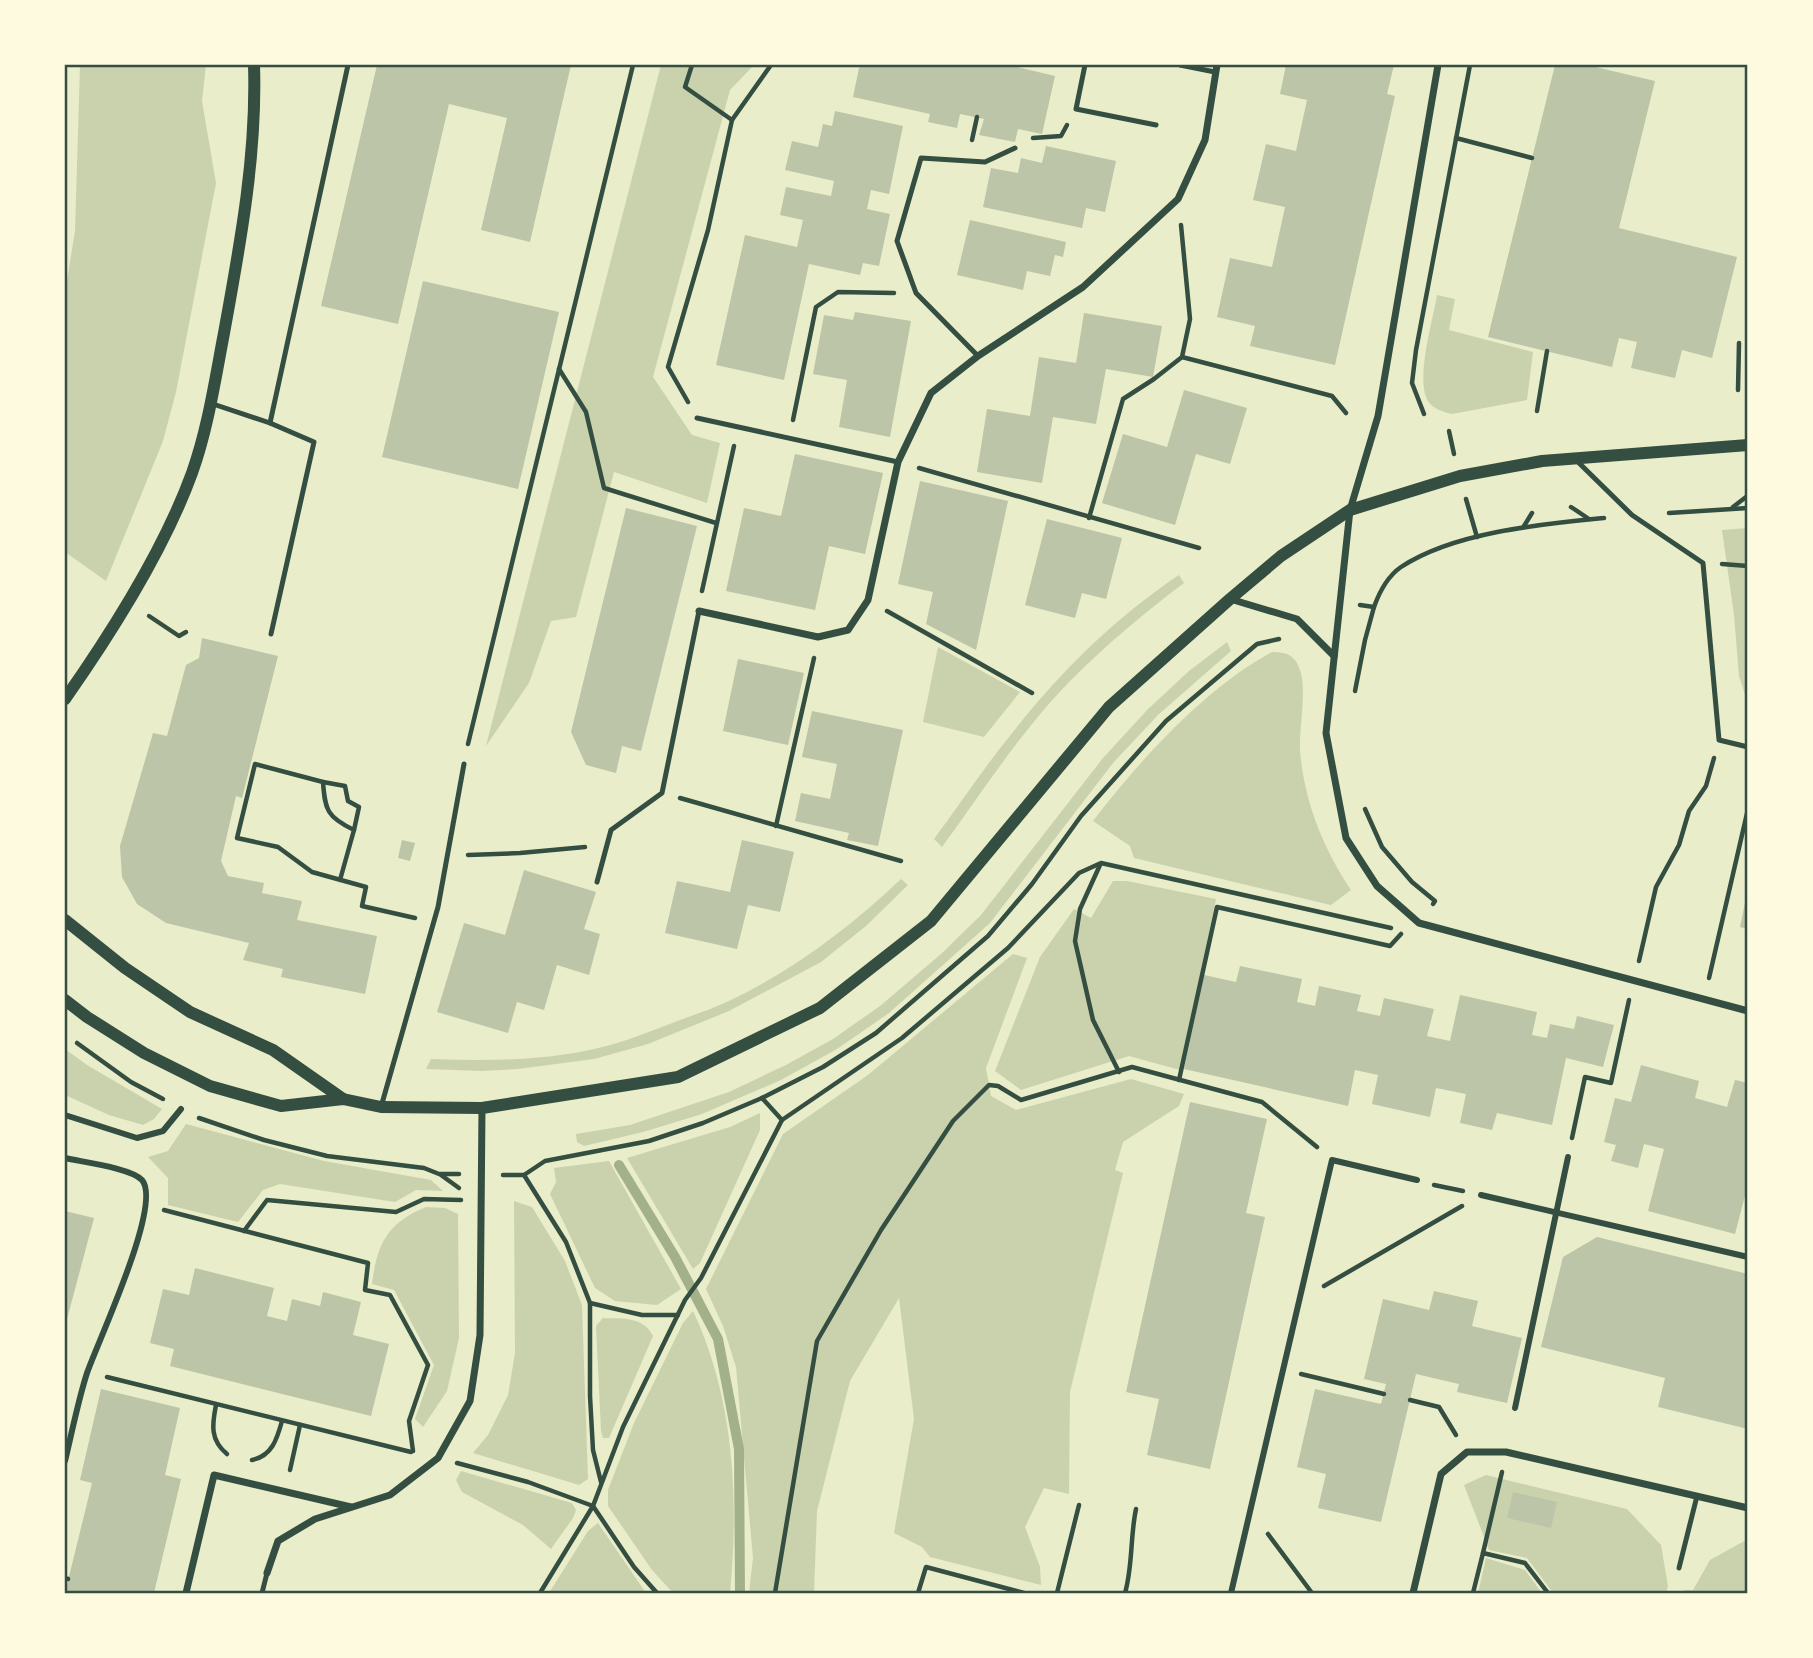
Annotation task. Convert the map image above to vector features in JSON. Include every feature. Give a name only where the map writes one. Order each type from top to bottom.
[{"type":"street","points":[[65,699],[127,603],[160,542],[192,473],[210,403],[241,234],[250,155],[254,65]]},
{"type":"street","points":[[1438,65],[1378,416],[1350,510],[1326,733],[1346,838],[1377,886],[1419,923],[1748,1011]]},
{"type":"street","points":[[699,611],[818,637],[848,630],[868,600],[898,461],[931,393],[978,356],[1083,287],[1178,199],[1205,139],[1216,68]]},
{"type":"street","points":[[65,1000],[144,1053],[210,1086],[281,1106],[343,1099],[381,1107],[482,1108],[678,1077],[820,1008],[931,921],[1109,707],[1281,556],[1350,510],[1460,476],[1542,461],[1748,445]]},
{"type":"street","points":[[1230,599],[1297,619],[1334,656]]},
{"type":"street","points":[[65,920],[125,968],[190,1012],[273,1050],[343,1099]]},
{"type":"street","points":[[267,1573],[278,1541],[315,1519],[390,1495],[439,1458],[470,1401],[480,1335],[482,1108]]},
{"type":"street","points":[[65,1115],[137,1138],[163,1131],[181,1109]]},
{"type":"street","points":[[1515,1408],[1568,1157]]},
{"type":"street","points":[[65,1158],[139,1176],[147,1186],[148,1194],[127,1275],[87,1372],[65,1461]]},
{"type":"street","points":[[1231,1593],[1332,1160],[1416,1180]]},
{"type":"street","points":[[1481,1195],[1748,1257]]},
{"type":"street","points":[[1413,1593],[1441,1474],[1467,1452],[1506,1452],[1748,1508]]},
{"type":"street","points":[[186,1593],[214,1475],[352,1507]]},
{"type":"lane","points":[[270,423],[348,65]]},
{"type":"lane","points":[[1085,65],[1076,109],[1156,125]]},
{"type":"lane","points":[[1180,65],[1216,68]]},
{"type":"lane","points":[[978,356],[916,293],[897,241],[921,158],[985,162],[1015,148]]},
{"type":"lane","points":[[210,403],[270,423],[314,442],[271,634]]},
{"type":"lane","points":[[697,418],[898,461]]},
{"type":"lane","points":[[1575,458],[1632,515],[1703,563],[1719,740],[1748,747]]},
{"type":"lane","points":[[597,882],[611,830],[662,793],[699,611]]},
{"type":"lane","points":[[381,1107],[433,923],[464,764]]},
{"type":"lane","points":[[1679,1568],[1697,1496]]},
{"type":"lane","points":[[262,1593],[267,1573]]},
{"type":"path","points":[[464,764],[633,65]]},
{"type":"path","points":[[692,65],[685,87],[732,120]]},
{"type":"path","points":[[697,418],[668,367],[708,230],[732,120],[771,65]]},
{"type":"path","points":[[1423,414],[1412,383],[1416,350],[1470,65]]},
{"type":"path","points":[[1015,148],[1023,139],[1061,136],[1076,109]]},
{"type":"path","points":[[1456,138],[1532,158]]},
{"type":"path","points":[[1089,518],[1123,398],[1182,357],[1190,319],[1178,199]]},
{"type":"path","points":[[789,439],[816,307],[838,292],[916,293]]},
{"type":"path","points":[[1738,390],[1739,343]]},
{"type":"path","points":[[1537,411],[1547,351]]},
{"type":"path","points":[[1182,357],[1332,396],[1346,413]]},
{"type":"path","points":[[559,368],[586,412],[604,488],[716,523]]},
{"type":"path","points":[[704,579],[739,428]]},
{"type":"path","points":[[898,461],[962,482],[1199,548]]},
{"type":"path","points":[[1731,509],[1746,497]]},
{"type":"path","points":[[1571,507],[1590,519]]},
{"type":"path","points":[[1354,696],[1365,640],[1379,592],[1399,569],[1432,551],[1524,527],[1632,515],[1748,508]]},
{"type":"path","points":[[1524,527],[1532,513]]},
{"type":"path","points":[[868,600],[1032,693]]},
{"type":"path","points":[[127,603],[179,636],[186,632]]},
{"type":"path","points":[[1340,603],[1374,607]]},
{"type":"path","points":[[439,1174],[524,1175],[545,1161],[649,1140],[703,1123],[762,1098],[823,1067],[876,1033],[988,936],[1032,884],[1080,816],[1166,721],[1257,644],[1278,638],[1289,640],[1297,619]]},
{"type":"path","points":[[776,826],[818,637]]},
{"type":"path","points":[[1568,1157],[1585,1077],[1611,1083],[1656,887],[1679,845],[1689,811],[1706,786],[1719,740]]},
{"type":"path","points":[[340,880],[359,807],[348,801],[345,786],[255,764],[237,838],[278,848],[312,872],[340,880],[366,887],[362,906],[433,923]]},
{"type":"path","points":[[323,782],[325,807],[337,822],[354,830]]},
{"type":"path","points":[[662,793],[901,861]]},
{"type":"path","points":[[1362,803],[1382,847],[1412,882],[1435,901],[1419,923]]},
{"type":"path","points":[[1704,1000],[1748,809]]},
{"type":"path","points":[[446,863],[472,853],[520,853],[607,845]]},
{"type":"path","points":[[1101,863],[1080,909],[1075,941],[1093,1020],[1119,1072]]},
{"type":"path","points":[[540,1593],[593,1506],[623,1427],[685,1300],[701,1278],[782,1121],[902,1038],[1008,948],[1079,873],[1101,863],[1405,931]]},
{"type":"path","points":[[1179,1080],[1217,907],[1390,946],[1405,931]]},
{"type":"path","points":[[1396,924],[1405,931]]},
{"type":"path","points":[[76,1042],[131,1082],[211,1124],[327,1156],[424,1168],[439,1174],[458,1187],[462,1214]]},
{"type":"path","points":[[775,1593],[817,1342],[881,1230],[953,1121],[989,1085],[998,1086],[1021,1100],[1132,1067],[1262,1102],[1332,1160]]},
{"type":"path","points":[[762,1098],[782,1121]]},
{"type":"path","points":[[524,1175],[566,1241],[590,1303],[593,1436],[601,1484]]},
{"type":"path","points":[[1416,1180],[1481,1195]]},
{"type":"path","points":[[1298,1301],[1481,1195]]},
{"type":"path","points":[[244,1231],[267,1200],[396,1212],[424,1199],[462,1200]]},
{"type":"path","points":[[145,1205],[368,1263],[365,1290],[390,1295],[428,1365],[409,1421],[413,1452]]},
{"type":"path","points":[[590,1303],[642,1315],[678,1315]]},
{"type":"path","points":[[1283,1370],[1384,1394]]},
{"type":"path","points":[[87,1372],[413,1452]]},
{"type":"path","points":[[1410,1400],[1439,1407],[1467,1452]]},
{"type":"path","points":[[216,1405],[212,1425],[214,1440],[232,1456]]},
{"type":"path","points":[[247,1460],[255,1460],[268,1452],[277,1440],[282,1421]]},
{"type":"path","points":[[285,1491],[300,1425]]},
{"type":"path","points":[[413,1452],[420,1444]]},
{"type":"path","points":[[1473,1593],[1506,1452]]},
{"type":"path","points":[[439,1458],[528,1482],[593,1506],[634,1567],[657,1593]]},
{"type":"path","points":[[1056,1593],[1079,1505]]},
{"type":"path","points":[[1125,1593],[1130,1574],[1132,1528],[1136,1508]]},
{"type":"path","points":[[1251,1511],[1312,1593]]},
{"type":"path","points":[[1483,1553],[1525,1563],[1548,1593]]},
{"type":"path","points":[[918,1593],[926,1567],[1024,1593]]},
{"type":"green space","points":[[80,65],[206,65],[202,101],[216,183],[176,392],[163,441],[106,581],[65,552],[65,293],[75,231]]},
{"type":"green space","points":[[661,65],[754,65],[730,90],[653,377],[692,435],[720,443],[707,503],[614,472],[576,617],[551,621],[529,683],[486,746]]},
{"type":"green space","points":[[1437,295],[1455,299],[1449,330],[1533,352],[1527,400],[1452,414],[1438,410],[1430,404],[1424,391],[1423,379]]},
{"type":"green space","points":[[1748,528],[1746,698],[1739,676],[1722,530]]},
{"type":"green space","points":[[1179,575],[1184,583],[1111,642],[1052,700],[942,847],[934,839],[1003,745],[1050,688],[1111,627]]},
{"type":"green space","points":[[1227,642],[1231,651],[1158,715],[1113,763],[990,923],[889,1013],[837,1049],[781,1080],[702,1114],[584,1146],[577,1142],[576,1134],[630,1125],[729,1092],[833,1039],[880,1006],[941,954],[981,915],[1103,758],[1148,709],[1189,671]]},
{"type":"green space","points":[[938,647],[1020,692],[984,737],[923,722]]},
{"type":"green space","points":[[1272,652],[1293,658],[1302,678],[1300,750],[1306,787],[1316,823],[1351,890],[1331,905],[1134,858],[1130,846],[1093,821],[1131,774],[1198,705],[1247,667]]},
{"type":"green space","points":[[901,879],[908,885],[866,926],[821,962],[729,1011],[648,1044],[594,1059],[518,1069],[426,1069],[431,1059],[513,1059],[594,1049],[615,1044],[716,1007],[798,962],[841,931]]},
{"type":"green space","points":[[1113,881],[1127,881],[1216,899],[1180,1070],[1129,1056],[1021,1090],[995,1071],[1040,957],[1074,909],[1091,918]]},
{"type":"green space","points":[[1013,954],[1027,958],[986,1068],[991,1096],[1016,1110],[1131,1079],[1184,1094],[1179,1106],[1123,1142],[1115,1170],[1123,1173],[1070,1392],[1069,1494],[1044,1488],[1025,1527],[1040,1567],[1041,1585],[930,1557],[922,1547],[894,1533],[914,1419],[899,1298],[850,1381],[817,1511],[814,1593],[749,1593],[753,1558],[736,1367],[723,1326],[706,1289],[783,1134],[868,1075]]},
{"type":"green space","points":[[65,1049],[162,1109],[154,1119],[143,1125],[109,1115],[65,1095]]},
{"type":"green space","points":[[760,1113],[760,1130],[700,1263],[693,1269],[627,1158],[730,1127]]},
{"type":"green space","points":[[186,1124],[324,1161],[431,1180],[443,1191],[416,1190],[395,1202],[280,1184],[263,1190],[238,1222],[168,1205],[168,1178],[148,1157],[168,1151]]},
{"type":"green space","points":[[609,1161],[681,1289],[657,1305],[615,1301],[595,1288],[550,1194],[556,1182],[554,1168]]},
{"type":"green space","points":[[514,1201],[532,1207],[565,1261],[582,1305],[588,1479],[579,1485],[473,1453],[488,1435],[508,1395],[515,1353]]},
{"type":"green space","points":[[426,1207],[445,1208],[458,1214],[459,1338],[447,1391],[423,1427],[415,1419],[434,1365],[394,1290],[372,1284],[377,1257],[386,1236],[402,1220]]},
{"type":"green space","points":[[693,1311],[707,1344],[717,1379],[730,1449],[734,1522],[730,1593],[673,1593],[652,1570],[608,1506],[608,1490],[634,1423],[683,1323]]},
{"type":"green space","points":[[603,1318],[638,1322],[653,1336],[609,1438],[603,1438],[601,1431],[596,1326]]},
{"type":"green space","points":[[461,1471],[572,1503],[576,1510],[573,1518],[551,1549],[523,1525],[462,1492],[456,1480]]},
{"type":"green space","points":[[1486,1475],[1627,1509],[1661,1545],[1668,1586],[1666,1593],[1553,1593],[1527,1558],[1489,1550],[1464,1485]]},
{"type":"green space","points":[[598,1523],[646,1593],[549,1593],[588,1531]]},
{"type":"green space","points":[[1748,1539],[1748,1593],[1683,1593],[1684,1590],[1693,1590],[1710,1560]]},
{"type":"green space","points":[[1486,1558],[1525,1570],[1542,1593],[1478,1593]]},
{"type":"building","points":[[377,65],[571,65],[530,242],[481,230],[507,118],[449,104],[398,324],[321,306]]},
{"type":"building","points":[[864,65],[1009,65],[1055,76],[1042,134],[1018,129],[1015,142],[979,135],[984,119],[960,114],[957,128],[928,122],[930,114],[853,97],[859,68]]},
{"type":"building","points":[[1286,65],[1394,65],[1387,94],[1395,96],[1335,365],[1250,346],[1255,326],[1217,317],[1230,258],[1272,267],[1285,207],[1253,200],[1266,144],[1296,151],[1307,100],[1280,94]]},
{"type":"building","points":[[1555,65],[1587,65],[1655,81],[1619,228],[1737,257],[1712,358],[1682,350],[1675,378],[1631,368],[1637,342],[1619,338],[1612,367],[1488,337]]},
{"type":"building","points":[[835,111],[903,126],[889,194],[871,190],[867,209],[890,214],[879,266],[863,263],[860,275],[809,264],[784,380],[716,365],[745,235],[797,247],[803,220],[780,215],[786,187],[831,196],[834,181],[785,170],[792,141],[818,147],[823,124],[832,126]]},
{"type":"building","points":[[1046,146],[1116,161],[1105,212],[1086,208],[1082,228],[983,207],[991,168],[1018,173],[1021,158],[1042,163]]},
{"type":"building","points":[[970,220],[1066,242],[1063,257],[1055,255],[1050,276],[1027,271],[1023,290],[957,275]]},
{"type":"building","points":[[423,281],[559,312],[518,489],[382,457]]},
{"type":"building","points":[[855,312],[911,321],[890,437],[839,427],[847,380],[813,374],[824,315],[853,320]]},
{"type":"building","points":[[1084,313],[1162,326],[1153,377],[1106,369],[1096,424],[1053,417],[1042,483],[977,472],[987,409],[1030,416],[1039,357],[1076,363]]},
{"type":"building","points":[[1184,390],[1247,408],[1230,464],[1196,454],[1175,525],[1102,503],[1123,434],[1167,447]]},
{"type":"building","points":[[795,454],[883,473],[865,554],[829,546],[815,610],[726,591],[744,508],[781,516]]},
{"type":"building","points":[[920,481],[1008,501],[976,650],[926,624],[933,592],[898,584]]},
{"type":"building","points":[[626,508],[697,526],[641,751],[622,746],[616,773],[586,765],[571,732]]},
{"type":"building","points":[[1047,519],[1122,538],[1106,599],[1082,593],[1075,618],[1025,605]]},
{"type":"building","points":[[202,638],[278,656],[242,798],[236,796],[221,861],[228,876],[264,883],[262,893],[302,901],[297,920],[377,936],[365,994],[281,977],[283,969],[243,960],[249,943],[166,923],[137,904],[122,877],[120,846],[153,733],[167,736],[186,665],[199,658]]},
{"type":"building","points":[[738,659],[804,673],[788,745],[723,731]]},
{"type":"building","points":[[812,711],[903,730],[878,846],[847,840],[849,833],[795,821],[801,793],[830,799],[837,764],[802,757]]},
{"type":"building","points":[[402,840],[415,843],[410,861],[398,858]]},
{"type":"building","points":[[742,840],[794,852],[780,912],[748,905],[737,949],[665,933],[677,881],[730,892]]},
{"type":"building","points":[[524,870],[596,892],[584,929],[600,934],[589,975],[557,965],[544,1010],[517,1002],[508,1033],[437,1012],[464,923],[505,935]]},
{"type":"building","points":[[1748,893],[1748,929],[1740,927]]},
{"type":"building","points":[[1240,966],[1302,979],[1297,1002],[1315,1006],[1319,986],[1361,995],[1357,1011],[1380,1016],[1384,998],[1434,1009],[1427,1036],[1450,1041],[1460,995],[1537,1012],[1532,1035],[1547,1038],[1550,1024],[1574,1029],[1577,1016],[1614,1025],[1603,1067],[1566,1058],[1552,1125],[1497,1113],[1492,1130],[1460,1123],[1466,1094],[1436,1088],[1430,1117],[1372,1104],[1378,1075],[1355,1070],[1348,1106],[1184,1069],[1204,975],[1236,982]]},
{"type":"building","points":[[1641,1065],[1699,1081],[1695,1098],[1727,1107],[1735,1080],[1748,1083],[1748,1184],[1735,1234],[1648,1211],[1664,1149],[1644,1144],[1638,1168],[1611,1161],[1616,1145],[1604,1142],[1615,1098],[1631,1102]]},
{"type":"building","points":[[1190,1102],[1267,1119],[1246,1213],[1265,1217],[1210,1469],[1147,1455],[1159,1399],[1126,1392]]},
{"type":"building","points":[[65,1211],[94,1218],[67,1319],[65,1318]]},
{"type":"building","points":[[1597,1237],[1748,1274],[1748,1429],[1658,1407],[1665,1378],[1541,1347],[1563,1257]]},
{"type":"building","points":[[195,1268],[274,1288],[267,1316],[287,1321],[292,1299],[320,1306],[323,1292],[361,1302],[353,1335],[389,1344],[371,1416],[170,1366],[174,1349],[150,1343],[163,1289],[189,1295]]},
{"type":"building","points":[[1434,1291],[1478,1301],[1472,1326],[1522,1338],[1507,1403],[1457,1392],[1459,1384],[1416,1374],[1381,1522],[1318,1508],[1326,1474],[1297,1467],[1315,1389],[1381,1404],[1386,1384],[1364,1379],[1383,1299],[1429,1310]]},
{"type":"building","points":[[101,1389],[180,1408],[165,1475],[181,1479],[154,1593],[65,1593],[92,1483],[80,1480]]},
{"type":"building","points":[[1513,1492],[1557,1502],[1551,1528],[1507,1518]]},
{"type":"waterway","points":[[619,1165],[675,1257],[718,1339],[739,1449],[740,1593]]}]
